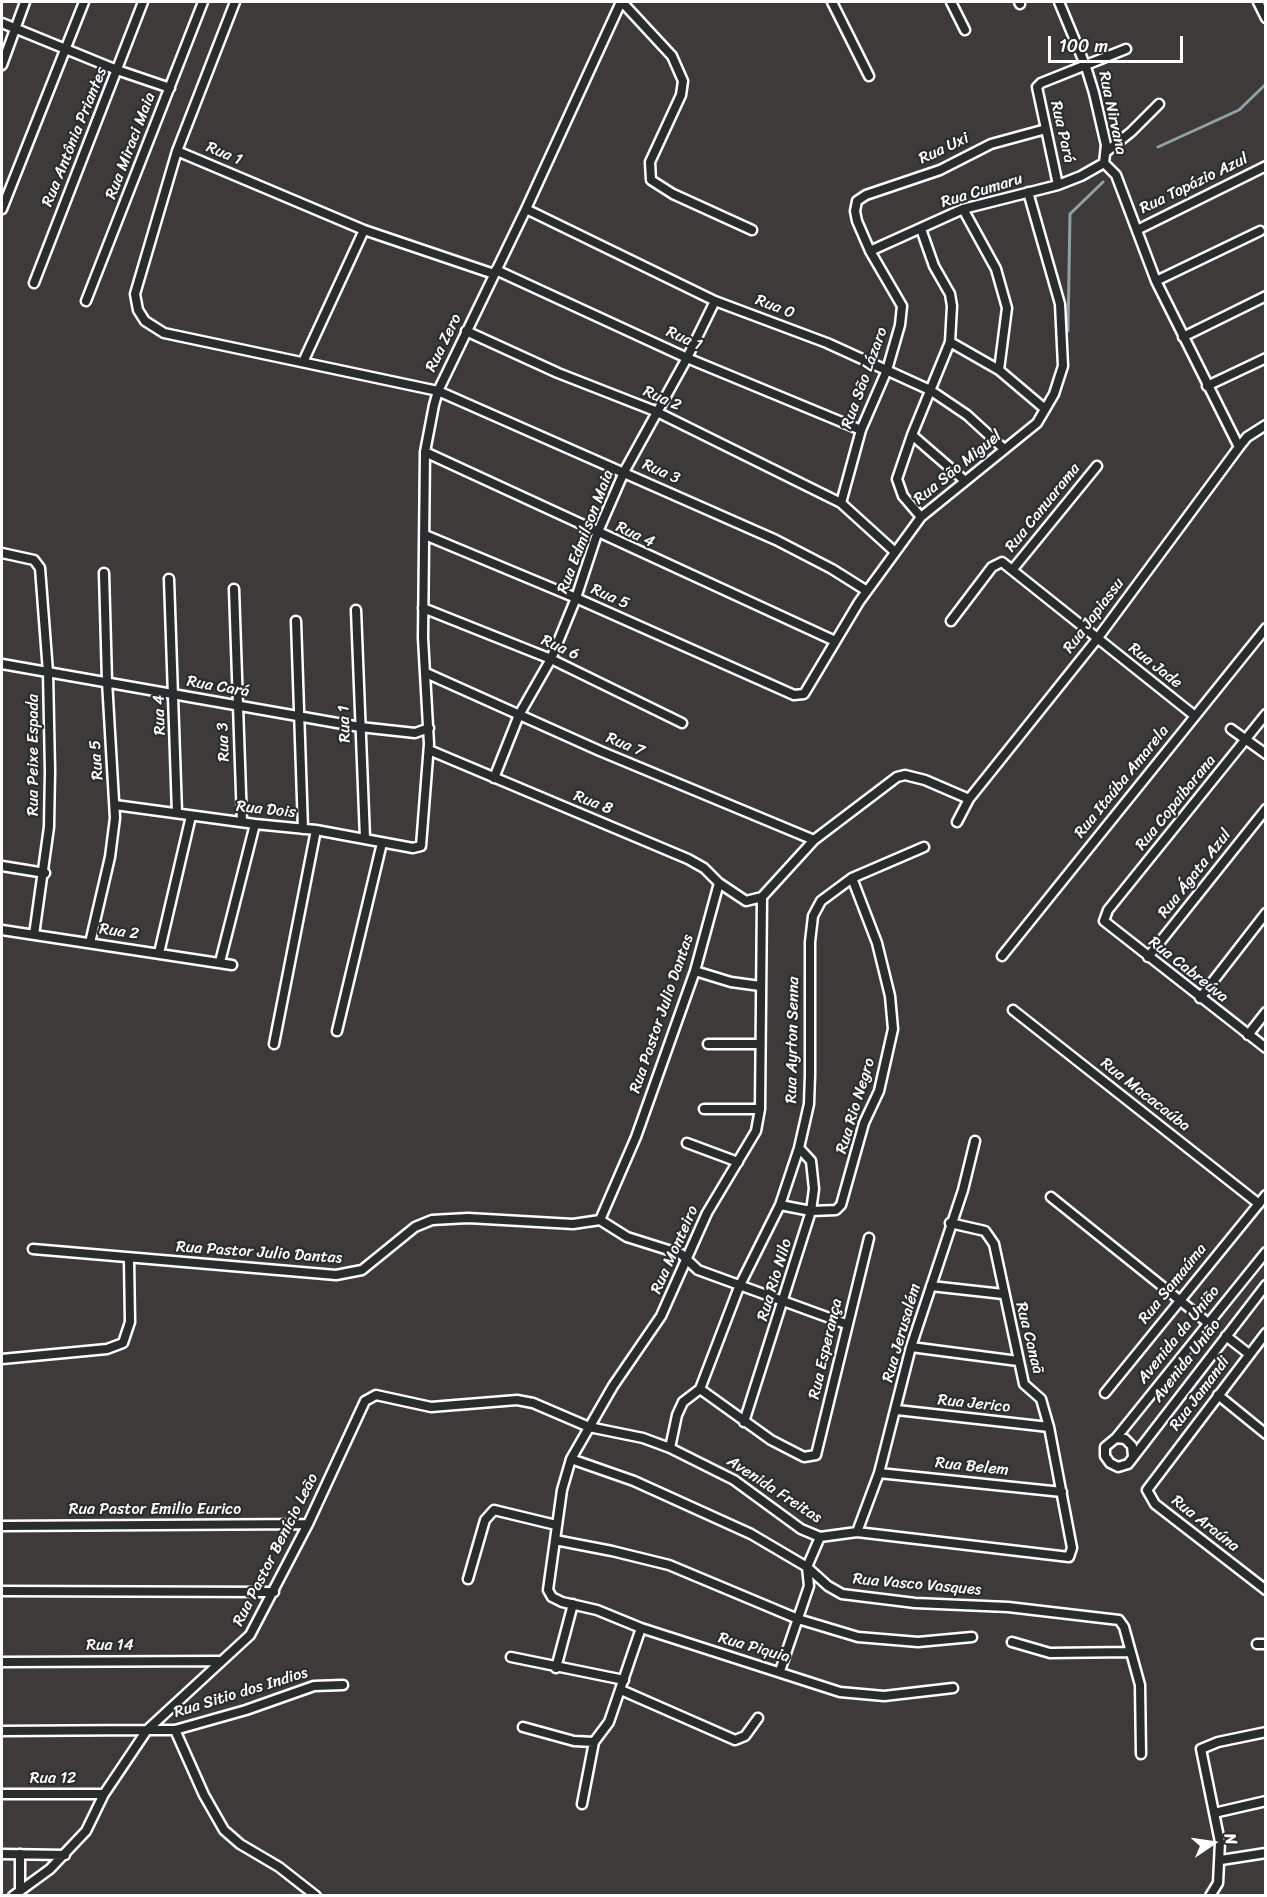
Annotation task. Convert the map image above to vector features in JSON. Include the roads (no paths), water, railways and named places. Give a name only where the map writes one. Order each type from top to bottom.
[{"type":"street","points":[[2,65],[25,2]]},
{"type":"street","points":[[2,209],[84,2]]},
{"type":"street","name":"Rua Antônia Priantes","points":[[34,283],[143,2]]},
{"type":"street","name":"Rua Miraci Maia","points":[[86,302],[204,2]]},
{"type":"street","name":"Rua 3","points":[[236,2],[177,151],[135,294],[145,321],[164,333],[438,392],[776,540],[832,569],[867,591]]},
{"type":"street","points":[[621,2],[672,56],[683,81],[681,95],[650,162],[651,180],[673,194],[752,230]]},
{"type":"street","name":"Rua Zero","points":[[413,848],[419,848],[422,843],[429,747],[423,608],[425,452],[438,392],[526,209],[621,2]]},
{"type":"street","points":[[832,2],[869,76]]},
{"type":"street","points":[[951,2],[965,30]]},
{"type":"street","name":"Rua Nirvana","points":[[1059,2],[1086,67],[1106,152],[1104,163],[1116,176],[1156,281],[1239,447]]},
{"type":"street","points":[[1258,2],[1266,18]]},
{"type":"street","points":[[2,23],[117,70],[170,88]]},
{"type":"street","points":[[1086,67],[1126,49]]},
{"type":"street","name":"Rua Pará","points":[[1058,185],[1037,87],[1041,83],[1086,67]]},
{"type":"street","points":[[1106,152],[1131,132],[1159,104]]},
{"type":"street","name":"Rua Uxi","points":[[857,201],[866,195],[940,170],[991,144],[1046,129]]},
{"type":"street","name":"Rua 1","points":[[177,151],[364,231],[495,272],[687,357],[861,430]]},
{"type":"street","name":"Rua Cumaru","points":[[870,251],[963,210],[1058,185],[1081,176],[1104,163]]},
{"type":"street","name":"Rua Topázio Azul","points":[[1137,230],[1266,166]]},
{"type":"street","name":"Rua São Miguel","points":[[749,675],[794,695],[804,694],[867,591],[921,517],[1037,423],[1054,394],[1063,366],[1060,304],[1028,192]]},
{"type":"street","name":"Rua São Lázaro","points":[[841,502],[861,430],[887,370],[900,326],[902,306],[870,251],[857,221],[855,211],[857,201]]},
{"type":"street","name":"Rua 0","points":[[526,209],[715,301],[827,343],[930,390],[967,415],[1004,448]]},
{"type":"street","points":[[963,210],[996,269],[1005,300],[1004,344],[999,370]]},
{"type":"street","points":[[921,229],[934,266],[950,294],[952,306],[950,342],[912,435],[897,479],[903,496],[921,517]]},
{"type":"street","points":[[303,362],[364,231]]},
{"type":"street","points":[[1156,281],[1260,231]]},
{"type":"street","points":[[1183,337],[1266,296]]},
{"type":"street","name":"Rua Edmilson Maia","points":[[494,778],[519,715],[551,659],[576,598],[597,534],[624,472],[715,301]]},
{"type":"street","name":"Rua 2","points":[[466,331],[558,373],[656,411],[841,502]]},
{"type":"street","points":[[950,342],[999,370],[1045,409]]},
{"type":"street","points":[[1208,386],[1266,358]]},
{"type":"street","name":"Rua Japiassu","points":[[957,822],[969,799],[1097,639],[1247,436],[1266,425]]},
{"type":"street","points":[[912,435],[964,480]]},
{"type":"street","name":"Rua 4","points":[[425,452],[597,534],[835,641]]},
{"type":"street","name":"Rua Canuarama","points":[[951,621],[992,567],[1002,562],[1013,569],[1097,466]]},
{"type":"street","points":[[841,502],[895,552]]},
{"type":"street","name":"Rua 5","points":[[425,535],[576,598],[749,675]]},
{"type":"street","name":"Rua Peixe Espada","points":[[2,553],[34,560],[39,564],[40,573],[48,672],[50,804],[45,873],[34,935]]},
{"type":"street","name":"Rua Jade","points":[[1013,569],[1195,716]]},
{"type":"street","name":"Rua 5","points":[[90,943],[112,846],[115,805],[107,681],[104,573]]},
{"type":"street","name":"Rua 4","points":[[169,579],[177,813]]},
{"type":"street","name":"Rua 3","points":[[234,589],[242,822]]},
{"type":"street","name":"Rua 6","points":[[423,608],[551,659],[682,723]]},
{"type":"street","name":"Rua 1","points":[[356,610],[365,838]]},
{"type":"street","points":[[296,621],[297,717],[303,829]]},
{"type":"street","name":"Rua Itaúba Amarela","points":[[1002,956],[1266,628]]},
{"type":"street","name":"Rua Cará","points":[[2,664],[360,727],[415,733],[429,728]]},
{"type":"street","name":"Rua 7","points":[[426,673],[519,715],[814,840]]},
{"type":"street","name":"Rua Copaibarana","points":[[1108,910],[1266,714]]},
{"type":"street","points":[[1231,729],[1266,754]]},
{"type":"street","name":"Rua 8","points":[[415,733],[429,747],[494,778],[688,859],[704,868],[719,883]]},
{"type":"street","points":[[719,883],[746,901],[762,897],[814,840],[897,777],[904,775],[925,780],[969,799]]},
{"type":"street","name":"Rua Dois","points":[[115,805],[316,830],[413,848]]},
{"type":"street","name":"Rua Ágata Azul","points":[[1148,957],[1266,809]]},
{"type":"street","points":[[159,953],[192,816]]},
{"type":"street","points":[[220,962],[255,824]]},
{"type":"street","points":[[274,1044],[316,830]]},
{"type":"street","points":[[337,1031],[382,843]]},
{"type":"street","name":"Rua Ayrton Senna","points":[[670,1448],[676,1415],[683,1402],[700,1389],[739,1287],[780,1205],[799,1148],[808,1104],[810,1076],[810,942],[813,916],[821,901],[852,878],[924,847]]},
{"type":"street","points":[[2,866],[45,873]]},
{"type":"street","name":"Rua Rio Negro","points":[[812,1211],[836,1210],[841,1205],[864,1123],[879,1092],[893,1029],[891,996],[877,944],[852,878]]},
{"type":"street","name":"Rua Pastor Julio Dantas","points":[[33,1249],[321,1275],[352,1274],[362,1270],[415,1227],[432,1220],[468,1218],[573,1224],[600,1220],[636,1137],[695,971],[719,883]]},
{"type":"street","name":"Rua Monteiro","points":[[552,1597],[548,1585],[556,1525],[571,1459],[657,1322],[707,1212],[756,1131],[760,1109],[762,897]]},
{"type":"street","name":"Rua Cabreúva","points":[[1108,910],[1105,923],[1266,1048]]},
{"type":"street","points":[[1200,998],[1266,913]]},
{"type":"street","name":"Rua 2","points":[[2,930],[232,965]]},
{"type":"street","points":[[695,971],[731,982],[760,986]]},
{"type":"street","name":"Rua Macacaúba","points":[[1014,1010],[1259,1204]]},
{"type":"street","points":[[1248,1035],[1266,1012]]},
{"type":"street","points":[[708,1044],[759,1044]]},
{"type":"street","points":[[704,1109],[760,1109]]},
{"type":"street","name":"Rua Jerusalém","points":[[857,1532],[879,1473],[897,1410],[911,1347],[950,1223],[963,1190],[975,1141]]},
{"type":"street","points":[[687,1143],[738,1162]]},
{"type":"street","name":"Rua Rio Nilo","points":[[744,1422],[812,1211],[814,1189],[811,1161],[799,1148]]},
{"type":"street","name":"Rua Samaúma","points":[[1105,1393],[1266,1195]]},
{"type":"street","points":[[1051,1197],[1208,1323]]},
{"type":"street","points":[[780,1205],[812,1211]]},
{"type":"street","points":[[600,1220],[627,1237],[674,1251],[698,1270],[739,1287],[785,1300],[846,1324]]},
{"type":"street","name":"Rua Canaã","points":[[950,1223],[985,1231],[991,1236],[1024,1384],[1041,1399],[1049,1427],[1072,1553]]},
{"type":"street","name":"Rua Esperança","points":[[744,1422],[804,1457],[816,1455],[820,1447],[846,1324],[869,1238]]},
{"type":"street","name":"Avenida da União","points":[[1133,1456],[1123,1466],[1110,1463],[1105,1456],[1105,1447],[1116,1438],[1266,1252]]},
{"type":"street","points":[[2,1359],[107,1349],[123,1343],[130,1322],[129,1259]]},
{"type":"street","name":"Avenida União","points":[[1133,1456],[1266,1285]]},
{"type":"street","points":[[931,1286],[1003,1294]]},
{"type":"street","name":"Rua Jamandi","points":[[1158,1474],[1266,1333]]},
{"type":"street","points":[[1226,1336],[1249,1354]]},
{"type":"street","points":[[911,1347],[1018,1361]]},
{"type":"street","points":[[700,1389],[744,1422]]},
{"type":"street","name":"Rua Pastor Benício Leão","points":[[17,1893],[65,1855],[86,1831],[104,1794],[147,1730],[219,1661],[239,1647],[250,1635],[308,1524],[365,1401],[376,1395],[427,1407],[469,1404]]},
{"type":"street","points":[[1218,1395],[1266,1434]]},
{"type":"street","name":"Avenida Freitas","points":[[469,1404],[517,1400],[533,1403],[589,1427],[643,1438],[670,1448],[734,1480],[801,1529],[820,1537],[857,1532],[1064,1558],[1072,1553]]},
{"type":"street","name":"Rua Jerico","points":[[897,1410],[1049,1427]]},
{"type":"street","points":[[1116,1438],[1129,1442],[1133,1456]]},
{"type":"street","name":"Rua Vasco Vasques","points":[[571,1459],[673,1498],[751,1534],[807,1568],[835,1590],[862,1598],[1008,1607],[1114,1618],[1124,1627],[1140,1685],[1142,1754]]},
{"type":"street","name":"Rua Belem","points":[[879,1473],[1062,1492]]},
{"type":"street","name":"Rua Araúna","points":[[1158,1474],[1147,1490],[1155,1504],[1266,1590]]},
{"type":"street","points":[[468,1579],[485,1520],[494,1510],[556,1525]]},
{"type":"street","name":"Rua Pastor Emilio Eurico","points":[[2,1526],[308,1524]]},
{"type":"street","points":[[780,1671],[809,1586],[807,1568],[820,1537]]},
{"type":"street","points":[[555,1540],[669,1565],[798,1619],[858,1637],[918,1642],[972,1637]]},
{"type":"street","points":[[2,1591],[274,1592]]},
{"type":"street","name":"Rua Piquia","points":[[552,1597],[840,1692],[884,1696],[953,1688]]},
{"type":"street","points":[[556,1668],[573,1604]]},
{"type":"street","points":[[582,1804],[594,1742],[605,1731],[642,1628]]},
{"type":"street","points":[[1012,1641],[1050,1653],[1130,1652]]},
{"type":"street","points":[[511,1657],[556,1668],[624,1680]]},
{"type":"street","name":"Rua 14","points":[[2,1662],[219,1661]]},
{"type":"street","name":"Rua Sitio dos Indios","points":[[147,1730],[175,1730],[246,1710],[314,1686],[343,1685]]},
{"type":"street","points":[[621,1690],[735,1740],[745,1736],[758,1718]]},
{"type":"street","points":[[523,1726],[551,1736],[594,1742]]},
{"type":"street","points":[[2,1731],[147,1730]]},
{"type":"street","points":[[175,1730],[204,1795],[224,1830],[240,1844],[279,1867],[316,1896]]},
{"type":"street","points":[[1210,1896],[1218,1883],[1221,1860],[1201,1749],[1204,1746],[1266,1732]]},
{"type":"street","name":"Rua 12","points":[[2,1794],[104,1794]]},
{"type":"street","points":[[1214,1813],[1266,1801]]},
{"type":"street","points":[[1221,1860],[1266,1853]]},
{"type":"street","points":[[2,1854],[65,1855]]},
{"type":"street","points":[[17,1893],[20,1854]]},
{"type":"waterway","points":[[1158,147],[1239,110],[1266,84]]},
{"type":"waterway","points":[[1068,331],[1070,214],[1103,182]]}]
